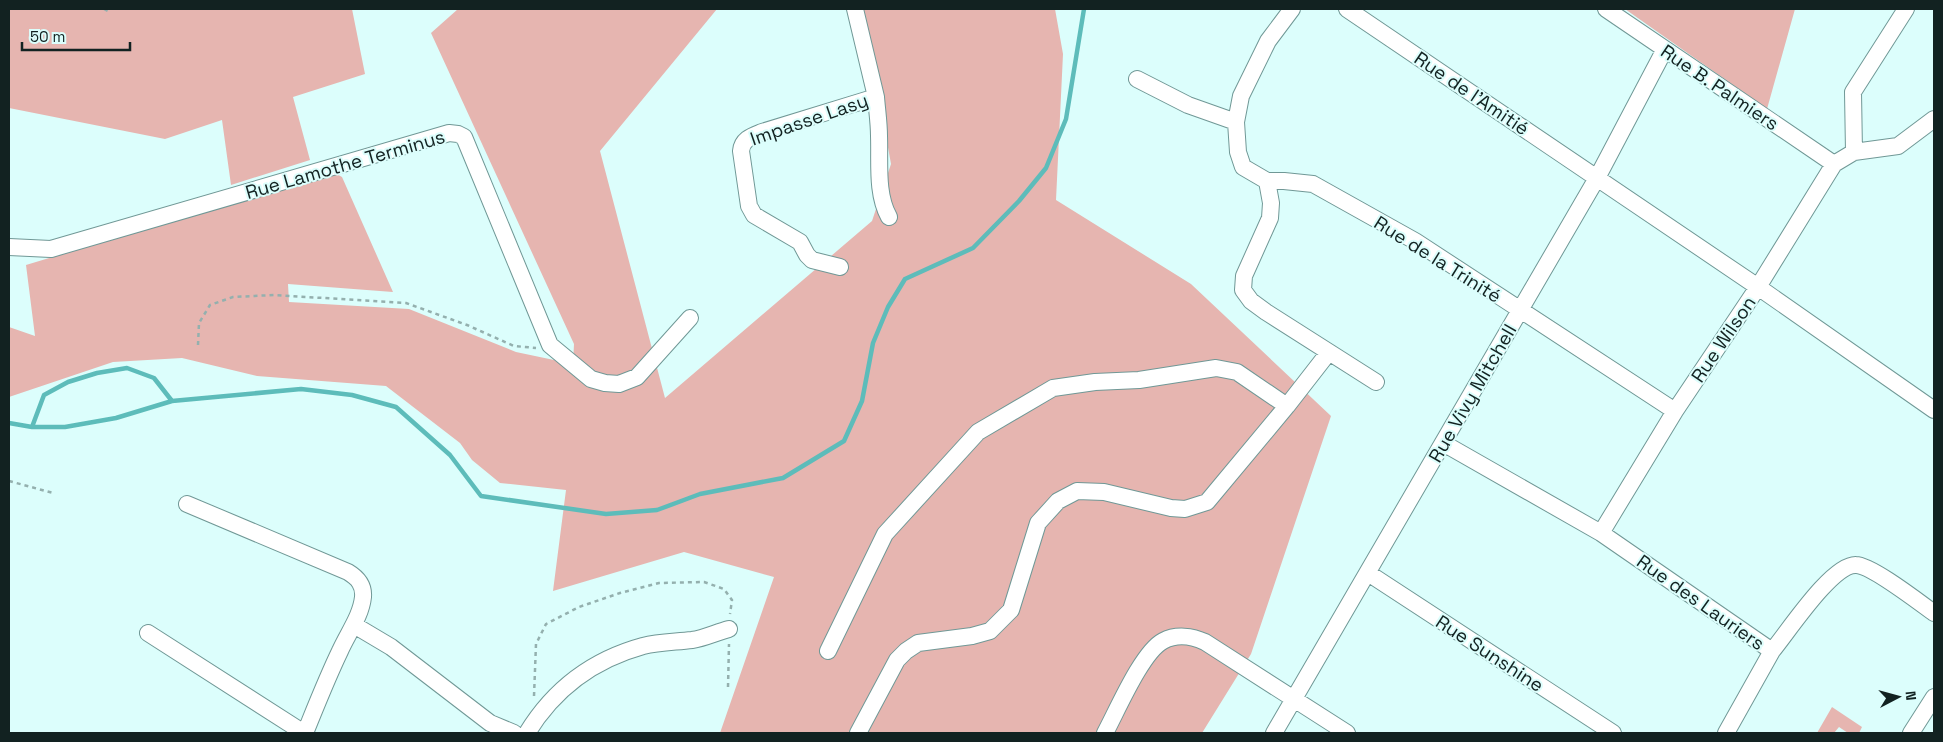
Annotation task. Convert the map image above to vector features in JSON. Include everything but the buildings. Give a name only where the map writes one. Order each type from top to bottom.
[{"type":"street","name":"Impasse Lasy","points":[[840,267],[812,260],[807,256],[800,242],[765,223],[751,212],[741,144],[762,132],[876,97],[855,9]]},
{"type":"street","points":[[1292,9],[1268,41],[1241,96],[1236,122],[1238,152],[1243,167],[1267,182],[1271,203],[1270,218],[1244,276],[1243,290],[1250,301],[1376,382]]},
{"type":"street","name":"Rue de l'Amitié","points":[[1347,9],[1758,287],[1934,410]]},
{"type":"street","name":"Rue B. Palmiers","points":[[1606,9],[1834,164]]},
{"type":"street","points":[[1906,9],[1853,92],[1854,152],[1898,146],[1934,119]]},
{"type":"street","name":"Rue Vivy Mitchell","points":[[1274,733],[1296,699],[1597,178],[1665,50]]},
{"type":"street","points":[[1137,79],[1188,104],[1236,122]]},
{"type":"street","points":[[876,97],[879,137],[878,158],[883,206],[889,217]]},
{"type":"street","name":"Rue Lamothe Terminus","points":[[9,247],[51,249],[449,133],[458,134],[464,137],[550,345]]},
{"type":"street","name":"Rue Wilson","points":[[1601,533],[1675,411],[1758,287],[1834,164],[1854,152]]},
{"type":"street","name":"Rue de la Trinité","points":[[1267,182],[1284,180],[1313,184],[1415,241],[1675,411]]},
{"type":"street","points":[[550,345],[591,379],[604,383],[619,384],[637,377],[690,318]]},
{"type":"street","points":[[858,733],[897,660],[906,650],[918,643],[972,636],[990,631],[1010,610],[1038,523],[1058,501],[1077,491],[1104,492],[1171,508],[1184,508],[1207,502],[1329,352]]},
{"type":"street","points":[[828,651],[885,534],[978,432],[1053,388],[1095,382],[1139,380],[1216,368],[1237,372],[1287,406]]},
{"type":"street","name":"Rue des Lauriers","points":[[1443,443],[1601,533],[1772,651],[1828,580],[1844,567],[1857,564],[1870,570],[1934,613]]},
{"type":"street","points":[[148,633],[305,733],[340,649],[354,625],[363,598],[362,586],[357,578],[348,572],[187,504]]},
{"type":"street","name":"Rue Sunshine","points":[[1368,574],[1613,733]]},
{"type":"street","points":[[354,625],[391,647],[490,723],[514,733]]},
{"type":"street","points":[[531,727],[554,696],[581,674],[614,657],[644,646],[695,639],[729,629]]},
{"type":"street","points":[[1105,733],[1148,654],[1163,641],[1181,636],[1196,638],[1204,642],[1348,733]]},
{"type":"street","points":[[1726,733],[1772,651]]},
{"type":"street","points":[[1911,733],[1934,697]]},
{"type":"path","points":[[104,9],[108,11]]},
{"type":"path","points":[[198,345],[198,323],[210,305],[233,297],[274,295],[406,303],[467,325],[514,346],[527,348],[550,345]]},
{"type":"path","points":[[9,481],[53,493]]},
{"type":"path","points":[[531,727],[536,644],[546,624],[579,607],[620,592],[659,582],[704,582],[724,589],[732,600],[729,629],[728,687]]},
{"type":"shaded area","points":[[9,9],[352,9],[365,74],[293,97],[310,160],[231,185],[222,120],[165,139],[9,108]]},
{"type":"shaded area","points":[[458,9],[717,9],[600,151],[665,398],[872,221],[891,164],[869,42],[861,9],[1055,9],[1063,54],[1056,200],[1191,284],[1331,416],[1251,654],[1202,733],[720,733],[774,577],[684,552],[553,591],[566,490],[500,483],[472,460],[460,443],[386,386],[257,376],[182,358],[113,362],[9,397],[9,327],[35,336],[26,265],[278,189],[331,171],[342,177],[393,292],[288,284],[289,302],[409,309],[516,352],[573,364],[574,344],[431,33]]},
{"type":"shaded area","points":[[1625,9],[1795,9],[1767,109]]},
{"type":"shaded area","points":[[1832,707],[1862,727],[1859,733],[1848,733],[1839,727],[1834,733],[1817,733]]},
{"type":"waterway","points":[[9,423],[32,427],[65,427],[116,418],[172,401],[301,389],[352,395],[396,407],[450,455],[481,496],[606,514],[657,510],[700,494],[783,478],[844,441],[862,401],[873,343],[888,307],[905,279],[973,248],[1019,201],[1046,168],[1066,119],[1084,9]]},
{"type":"waterway","points":[[32,427],[44,395],[68,382],[97,373],[127,368],[154,378],[172,401]]}]
